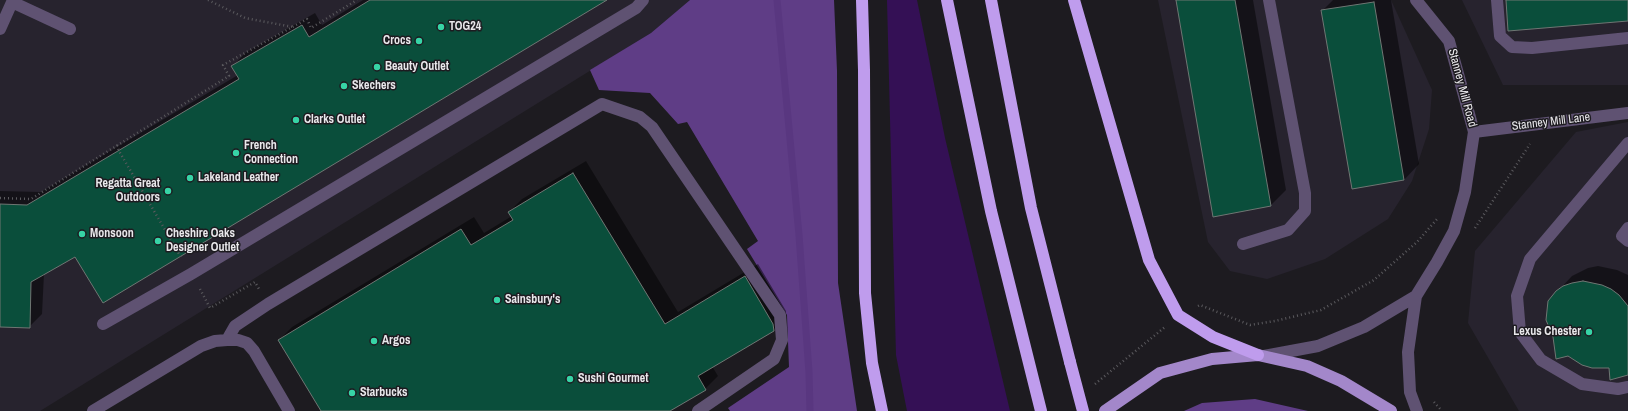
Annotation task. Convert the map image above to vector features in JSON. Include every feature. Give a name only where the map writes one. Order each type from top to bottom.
[{"type":"highway","points":[[862,0],[864,78],[865,293],[872,362],[882,411]]},
{"type":"highway","points":[[947,0],[991,211],[1030,374],[1041,411]]},
{"type":"highway","points":[[991,0],[1031,208],[1083,411]]},
{"type":"highway","points":[[1074,0],[1149,260],[1178,315],[1214,337],[1261,355]]},
{"type":"main road","points":[[1106,411],[1160,374],[1212,359],[1261,355],[1307,366],[1341,381],[1391,411]]},
{"type":"street","points":[[104,324],[191,274],[636,8],[643,0]]},
{"type":"street","points":[[1243,244],[1288,230],[1305,211],[1305,193],[1269,0]]},
{"type":"street","name":"Stanney Mill Road","points":[[1416,0],[1449,41],[1474,132],[1465,192],[1454,231],[1416,296],[1408,352],[1410,392],[1416,411]]},
{"type":"street","points":[[1497,0],[1500,36],[1512,47],[1532,48],[1628,38]]},
{"type":"street","points":[[0,29],[12,1],[70,29]]},
{"type":"street","points":[[226,340],[236,326],[268,304],[602,104],[640,117],[652,128],[780,315],[782,340],[774,359],[698,411]]},
{"type":"street","name":"Stanney Mill Lane","points":[[1474,132],[1628,113]]},
{"type":"street","points":[[1628,143],[1530,259],[1517,296],[1520,332],[1541,360],[1582,384],[1618,389],[1628,387]]},
{"type":"street","points":[[1628,228],[1622,236],[1628,241]]},
{"type":"street","name":"Stanney Mill Road","points":[[1261,355],[1318,346],[1364,327],[1416,296]]},
{"type":"street","points":[[93,411],[201,346],[215,341],[226,340],[238,340],[247,343],[254,351],[289,411]]},
{"type":"path","points":[[208,0],[245,18],[294,27]]},
{"type":"path","points":[[0,198],[31,199],[229,76],[223,65],[307,19],[312,28],[357,0]]},
{"type":"path","points":[[1473,232],[1531,142],[1529,125]]},
{"type":"path","points":[[1089,388],[1178,315],[1200,305],[1250,325],[1275,321],[1321,310],[1374,280],[1417,242],[1439,216]]},
{"type":"path","points":[[1432,394],[1434,402],[1442,411]]},
{"type":"shaded area","name":"Cheshire Oaks Designer Outlet","points":[[0,0],[690,0],[651,33],[40,411],[0,411]]},
{"type":"shaded area","points":[[690,0],[834,0],[837,71],[838,283],[857,411],[730,411],[728,408],[789,367],[787,315],[747,249],[758,241],[687,122],[678,124],[650,93],[599,90],[590,70],[651,33]]},
{"type":"shaded area","points":[[887,0],[917,0],[945,138],[1010,411],[907,411],[896,355]]},
{"type":"shaded area","points":[[1158,0],[1391,0],[1432,90],[1429,129],[1412,181],[1388,219],[1325,259],[1267,279],[1230,271],[1208,242]]},
{"type":"shaded area","points":[[1462,0],[1628,0],[1628,85],[1503,85]]},
{"type":"shaded area","points":[[1628,122],[1628,411],[1519,411],[1468,323],[1475,251],[1576,132]]},
{"type":"shaded area","points":[[1255,399],[1308,411],[1184,411],[1202,403]]},
{"type":"building","points":[[370,0],[607,0],[103,303],[75,257],[31,282],[30,328],[0,327],[0,204],[27,205],[239,79],[231,66],[302,25],[309,37]]},
{"type":"building","points":[[1176,0],[1235,0],[1271,206],[1213,217]]},
{"type":"building","points":[[1506,0],[1628,0],[1628,21],[1508,31]]},
{"type":"building","points":[[1374,2],[1404,180],[1352,189],[1321,10]]},
{"type":"building","name":"Sainsbury's","points":[[573,173],[665,324],[745,276],[773,324],[774,331],[698,376],[706,390],[670,411],[321,411],[278,340],[461,229],[471,245],[513,220],[508,212]]},
{"type":"building","name":"Lexus Chester","points":[[1583,281],[1602,285],[1611,289],[1619,295],[1628,306],[1628,375],[1610,380],[1609,368],[1592,368],[1582,365],[1568,356],[1556,359],[1553,337],[1546,320],[1548,301],[1556,291],[1563,286]]},
{"type":"waterway","points":[[777,0],[799,235],[809,372],[810,411]]},
{"type":"place","name":"TOG24","points":[[441,27]]},
{"type":"place","name":"Crocs","points":[[419,41]]},
{"type":"place","name":"Beauty Outlet","points":[[377,67]]},
{"type":"place","name":"Skechers","points":[[344,86]]},
{"type":"place","name":"Clarks Outlet","points":[[296,120]]},
{"type":"place","name":"French Connection","points":[[236,153]]},
{"type":"place","name":"Lakeland Leather","points":[[190,178]]},
{"type":"place","name":"Regatta Great Outdoors","points":[[168,191]]},
{"type":"place","name":"Monsoon","points":[[82,234]]},
{"type":"place","name":"Cheshire Oaks Designer Outlet","points":[[158,241]]},
{"type":"place","name":"Sainsbury's","points":[[497,300]]},
{"type":"place","name":"Lexus Chester","points":[[1589,332]]},
{"type":"place","name":"Argos","points":[[374,341]]},
{"type":"place","name":"Sushi Gourmet","points":[[570,379]]},
{"type":"place","name":"Starbucks","points":[[352,393]]}]
